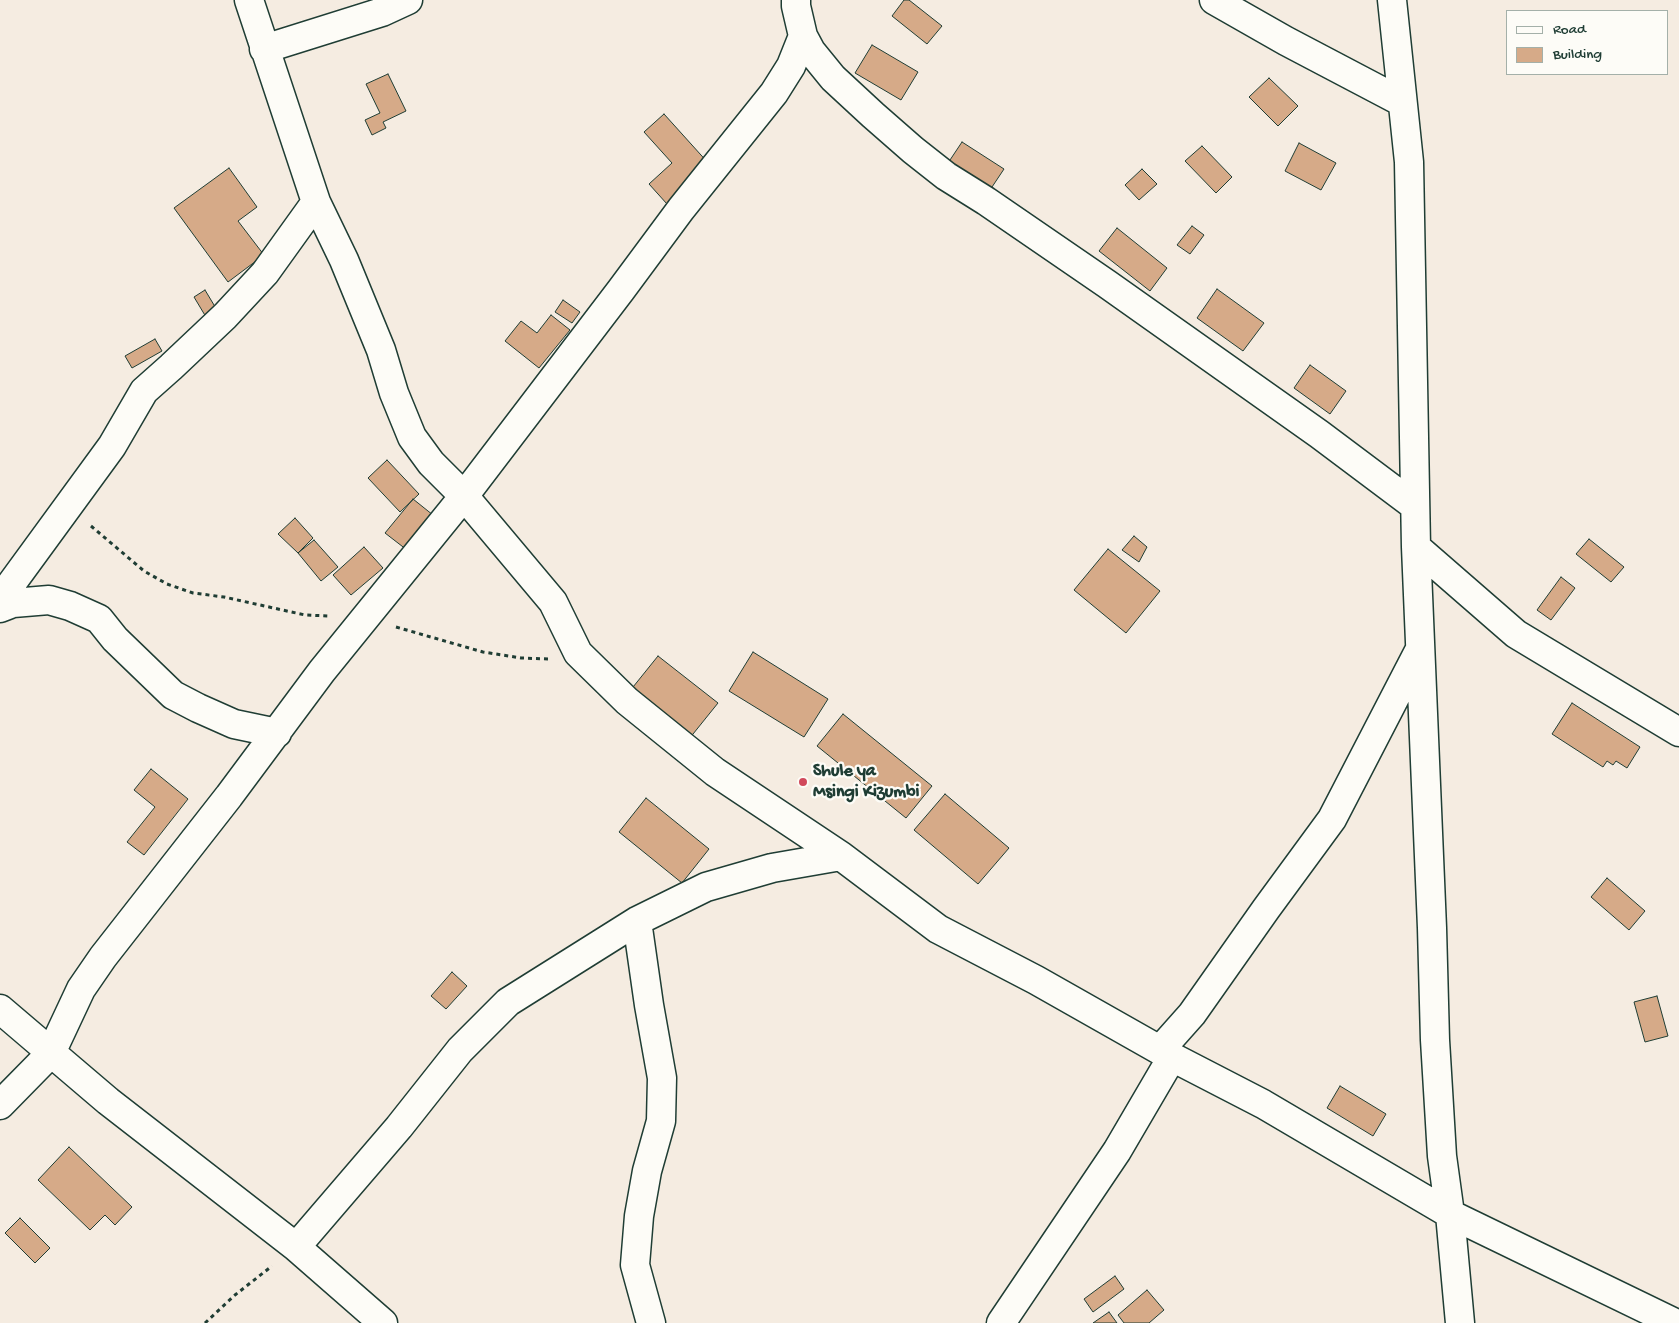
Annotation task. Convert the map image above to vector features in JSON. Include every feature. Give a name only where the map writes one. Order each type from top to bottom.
[{"type":"street","points":[[249,0],[264,49],[301,152],[316,202],[344,260],[381,350],[394,393],[412,437],[431,463],[464,496],[552,602],[578,653],[628,702],[715,772],[841,856],[938,929],[1036,980],[1166,1054],[1263,1104],[1450,1214],[1675,1323]]},
{"type":"street","points":[[264,49],[382,12],[408,0]]},
{"type":"street","points":[[796,0],[803,36],[811,52],[833,78],[872,116],[946,176],[986,201],[1107,284],[1334,445],[1415,506]]},
{"type":"street","points":[[1214,0],[1286,42],[1402,102]]},
{"type":"street","points":[[1392,0],[1409,162],[1416,547],[1440,1136],[1450,1214],[1460,1323]]},
{"type":"street","points":[[0,1105],[52,1054],[81,989],[97,965],[277,733],[322,671],[464,496],[681,209],[774,93],[791,66],[803,36]]},
{"type":"street","points":[[0,597],[112,446],[144,391],[211,329],[265,273],[316,202]]},
{"type":"street","points":[[1416,547],[1516,634],[1679,732]]},
{"type":"street","points":[[0,608],[13,604],[49,600],[70,606],[99,619],[116,639],[173,695],[234,724],[277,733]]},
{"type":"street","points":[[1001,1323],[1117,1151],[1166,1054],[1192,1014],[1266,908],[1332,819],[1420,650]]},
{"type":"street","points":[[296,1248],[399,1127],[460,1050],[508,1002],[637,921],[706,887],[772,868],[841,856]]},
{"type":"street","points":[[637,921],[662,1078],[660,1121],[647,1171],[639,1216],[635,1264],[651,1323]]},
{"type":"street","points":[[0,1010],[108,1101],[296,1248],[383,1323]]},
{"type":"path","points":[[70,505],[95,530],[144,571],[167,584],[193,594],[224,597],[305,615],[364,619],[483,652],[521,658],[559,660],[578,653]]},
{"type":"path","points":[[205,1323],[235,1295],[296,1248]]},
{"type":"building","points":[[904,0],[909,0],[942,26],[927,44],[892,16]]},
{"type":"building","points":[[872,45],[918,72],[901,100],[855,73]]},
{"type":"building","points":[[388,74],[406,111],[383,122],[386,128],[372,135],[365,120],[380,113],[366,84]]},
{"type":"building","points":[[1269,78],[1298,106],[1278,126],[1249,97]]},
{"type":"building","points":[[664,114],[710,165],[667,204],[649,184],[672,163],[644,132]]},
{"type":"building","points":[[962,142],[1004,169],[990,190],[948,163]]},
{"type":"building","points":[[1299,143],[1336,163],[1321,190],[1285,171]]},
{"type":"building","points":[[1202,146],[1232,177],[1216,193],[1185,161]]},
{"type":"building","points":[[229,168],[257,207],[238,221],[264,255],[228,282],[174,208]]},
{"type":"building","points":[[1142,169],[1157,184],[1139,200],[1125,185]]},
{"type":"building","points":[[1192,226],[1204,235],[1190,254],[1177,245]]},
{"type":"building","points":[[1117,228],[1167,268],[1150,291],[1099,251]]},
{"type":"building","points":[[1217,289],[1264,323],[1243,351],[1197,318]]},
{"type":"building","points":[[205,290],[217,310],[206,317],[194,297]]},
{"type":"building","points":[[563,300],[580,312],[572,323],[555,312]]},
{"type":"building","points":[[551,315],[570,330],[539,368],[505,341],[521,321],[537,333]]},
{"type":"building","points":[[155,339],[162,351],[132,368],[125,356]]},
{"type":"building","points":[[1310,365],[1346,391],[1330,414],[1294,388]]},
{"type":"building","points":[[387,460],[419,494],[400,512],[368,478]]},
{"type":"building","points":[[413,499],[433,515],[407,550],[385,533]]},
{"type":"building","points":[[295,518],[313,538],[298,553],[278,534]]},
{"type":"building","points":[[1134,536],[1147,547],[1139,562],[1122,550]]},
{"type":"building","points":[[1589,539],[1624,567],[1611,582],[1576,554]]},
{"type":"building","points":[[314,540],[338,567],[321,581],[298,553]]},
{"type":"building","points":[[364,547],[383,568],[351,595],[333,575]]},
{"type":"building","points":[[1108,549],[1160,591],[1126,633],[1074,590]]},
{"type":"building","points":[[1561,577],[1575,588],[1551,620],[1537,610]]},
{"type":"building","points":[[753,652],[828,699],[804,737],[729,691]]},
{"type":"building","points":[[658,656],[718,703],[689,739],[629,692]]},
{"type":"building","points":[[1572,703],[1640,747],[1627,768],[1616,761],[1613,765],[1607,761],[1603,767],[1552,734]]},
{"type":"building","points":[[843,714],[932,786],[906,818],[817,746]]},
{"type":"building","points":[[151,769],[188,799],[144,855],[127,842],[155,807],[134,790]]},
{"type":"building","points":[[945,794],[1009,848],[978,884],[914,830]]},
{"type":"building","points":[[646,798],[709,849],[682,883],[619,832]]},
{"type":"building","points":[[1607,878],[1645,911],[1629,930],[1591,897]]},
{"type":"building","points":[[452,972],[467,986],[446,1009],[431,996]]},
{"type":"building","points":[[1657,996],[1668,1036],[1645,1042],[1634,1002]]},
{"type":"building","points":[[1340,1086],[1386,1114],[1373,1136],[1327,1108]]},
{"type":"building","points":[[69,1147],[132,1207],[115,1225],[105,1215],[90,1230],[38,1180]]},
{"type":"building","points":[[20,1218],[50,1248],[35,1263],[5,1233]]},
{"type":"building","points":[[1115,1276],[1124,1289],[1093,1312],[1084,1299]]},
{"type":"building","points":[[1147,1290],[1164,1310],[1149,1323],[1124,1323],[1118,1315]]},
{"type":"building","points":[[1109,1312],[1117,1323],[1093,1323]]},
{"type":"place","name":"Shule ya Msingi Kizumbi","points":[[803,782]]}]
